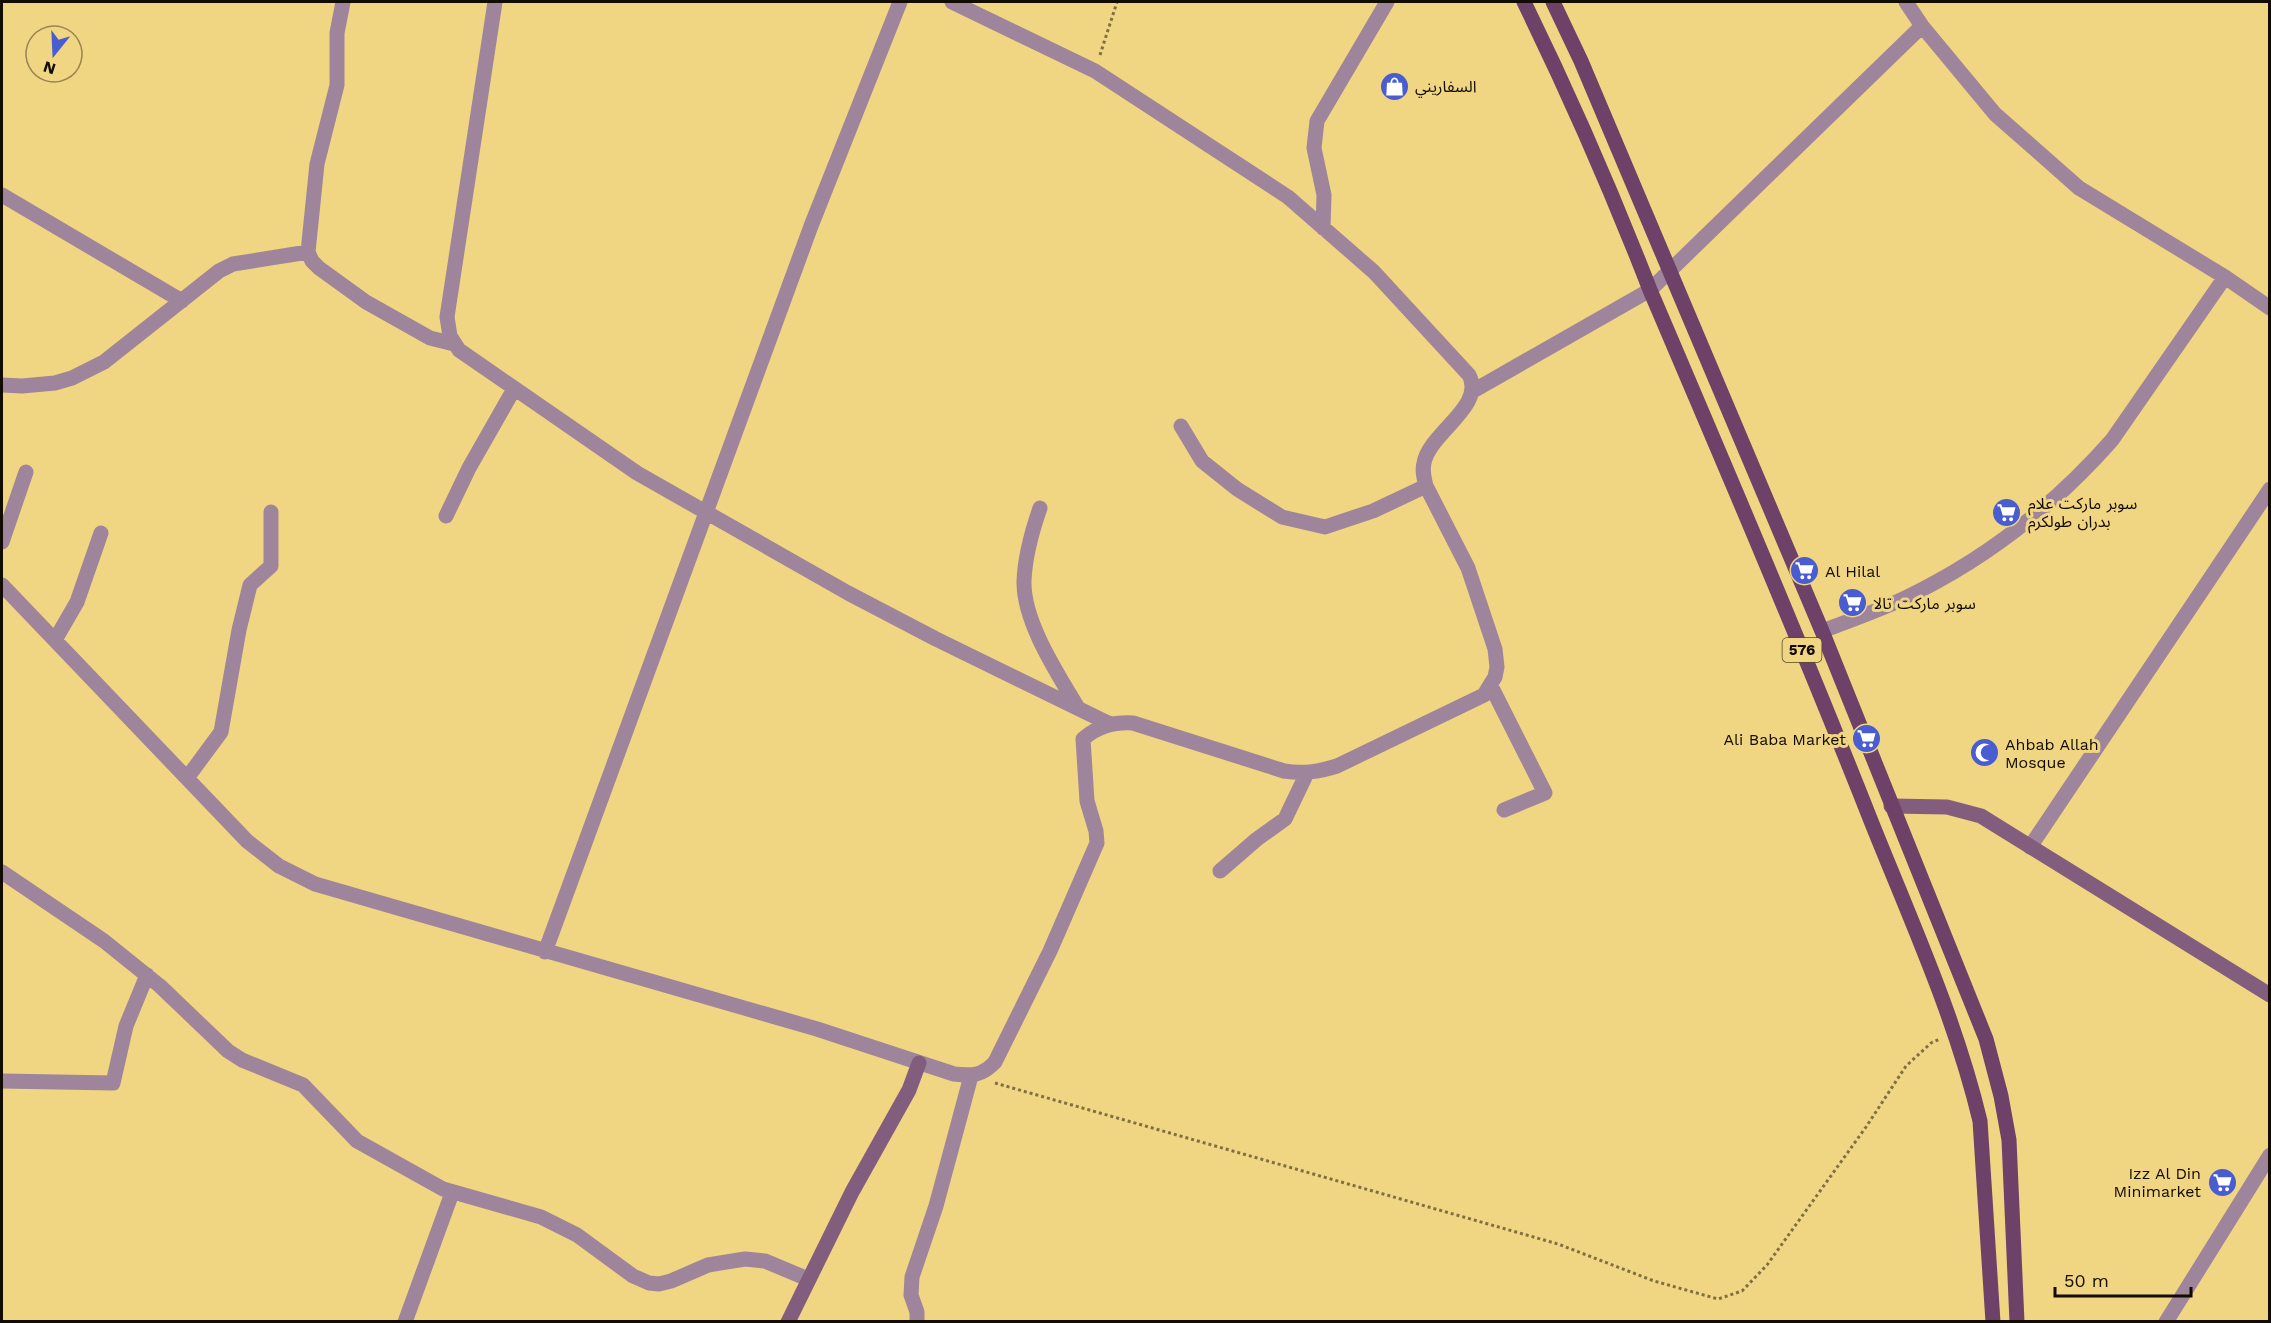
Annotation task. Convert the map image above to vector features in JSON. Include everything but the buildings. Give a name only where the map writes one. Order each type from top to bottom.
[{"type":"main road","name":"576","points":[[1524,2],[1623,219],[1650,290],[1844,752],[1936,984],[1972,1089],[1980,1121],[1993,1322]]},
{"type":"main road","name":"576","points":[[1552,2],[1581,61],[1822,631],[1986,1039],[2001,1096],[2009,1140],[2017,1322]]},
{"type":"street","points":[[343,2],[337,33],[337,85],[316,164],[308,252],[312,261],[319,268],[366,302],[430,338],[454,344]]},
{"type":"street","points":[[495,2],[447,317],[447,328],[454,344],[466,357],[637,473],[848,593],[1110,724]]},
{"type":"street","points":[[545,952],[811,226],[900,2]]},
{"type":"street","points":[[2,585],[247,841],[279,866],[297,876],[324,887],[817,1029],[954,1074],[971,1076],[987,1070],[995,1062],[1050,951],[1096,843],[1096,831],[1087,801],[1083,739],[1099,728],[1110,724],[1121,722],[1141,725],[1284,771],[1307,773],[1336,766],[1484,695],[1491,686],[1497,667],[1495,649],[1468,568],[1426,486],[1423,475],[1426,455],[1468,402],[1473,391],[1473,382],[1461,367],[1374,273],[1288,197],[1095,71],[952,2]]},
{"type":"street","points":[[1323,228],[1324,195],[1314,148],[1317,122],[1387,2]]},
{"type":"street","points":[[1906,2],[1922,26],[1995,114],[2079,188],[2225,277],[2270,308]]},
{"type":"street","points":[[1473,391],[1650,290],[1922,26]]},
{"type":"street","points":[[2,195],[182,301]]},
{"type":"street","points":[[2,385],[33,385],[72,378],[104,362],[219,271],[233,264],[308,252]]},
{"type":"street","points":[[1822,631],[1881,609],[1937,582],[1991,548],[2043,509],[2084,471],[2112,440],[2225,277]]},
{"type":"street","points":[[446,516],[469,468],[514,389]]},
{"type":"street","points":[[1182,426],[1202,461],[1237,489],[1282,517],[1325,527],[1373,511],[1426,486]]},
{"type":"street","points":[[2,542],[26,472]]},
{"type":"street","points":[[2030,847],[2270,489]]},
{"type":"street","points":[[1040,508],[1028,551],[1024,582],[1031,618],[1048,656],[1078,708]]},
{"type":"street","points":[[187,778],[221,732],[239,630],[250,585],[271,566],[271,512]]},
{"type":"street","points":[[55,640],[77,602],[101,533]]},
{"type":"street","points":[[1491,686],[1545,794],[1504,810]]},
{"type":"street","points":[[1220,871],[1257,839],[1285,819],[1307,773]]},
{"type":"street","points":[[1891,806],[1928,805],[1964,810],[1996,824],[2270,995]]},
{"type":"street","points":[[2,872],[104,941],[147,975],[228,1052],[303,1085],[357,1141],[452,1193],[542,1217],[577,1235],[633,1276],[650,1283],[659,1284],[671,1281],[708,1265],[745,1259],[765,1261],[808,1280]]},
{"type":"street","points":[[2,1081],[113,1083],[126,1026],[147,975]]},
{"type":"street","points":[[788,1322],[866,1165],[909,1090],[920,1063]]},
{"type":"street","points":[[917,1322],[917,1312],[911,1295],[912,1277],[936,1206],[971,1076]]},
{"type":"street","points":[[2166,1322],[2270,1155]]},
{"type":"street","points":[[405,1322],[452,1193]]},
{"type":"path","points":[[1095,71],[1118,2]]},
{"type":"path","points":[[971,1076],[1558,1244],[1654,1281],[1718,1299],[1742,1291],[1767,1265],[1866,1127],[1906,1066],[1931,1043],[1953,1035]]},
{"type":"place","name":"السفاريني","points":[[1394,86]]},
{"type":"place","name":"سوبر ماركت علام بدران طولكرم","points":[[2007,512]]},
{"type":"place","name":"Al Hilal","points":[[1804,571]]},
{"type":"place","name":"سوبر ماركت تالا","points":[[1852,603]]},
{"type":"place","name":"Ali Baba Market","points":[[1867,739]]},
{"type":"place","name":"Ahbab Allah Mosque","points":[[1984,753]]},
{"type":"place","name":"Izz Al Din Minimarket","points":[[2222,1182]]}]
